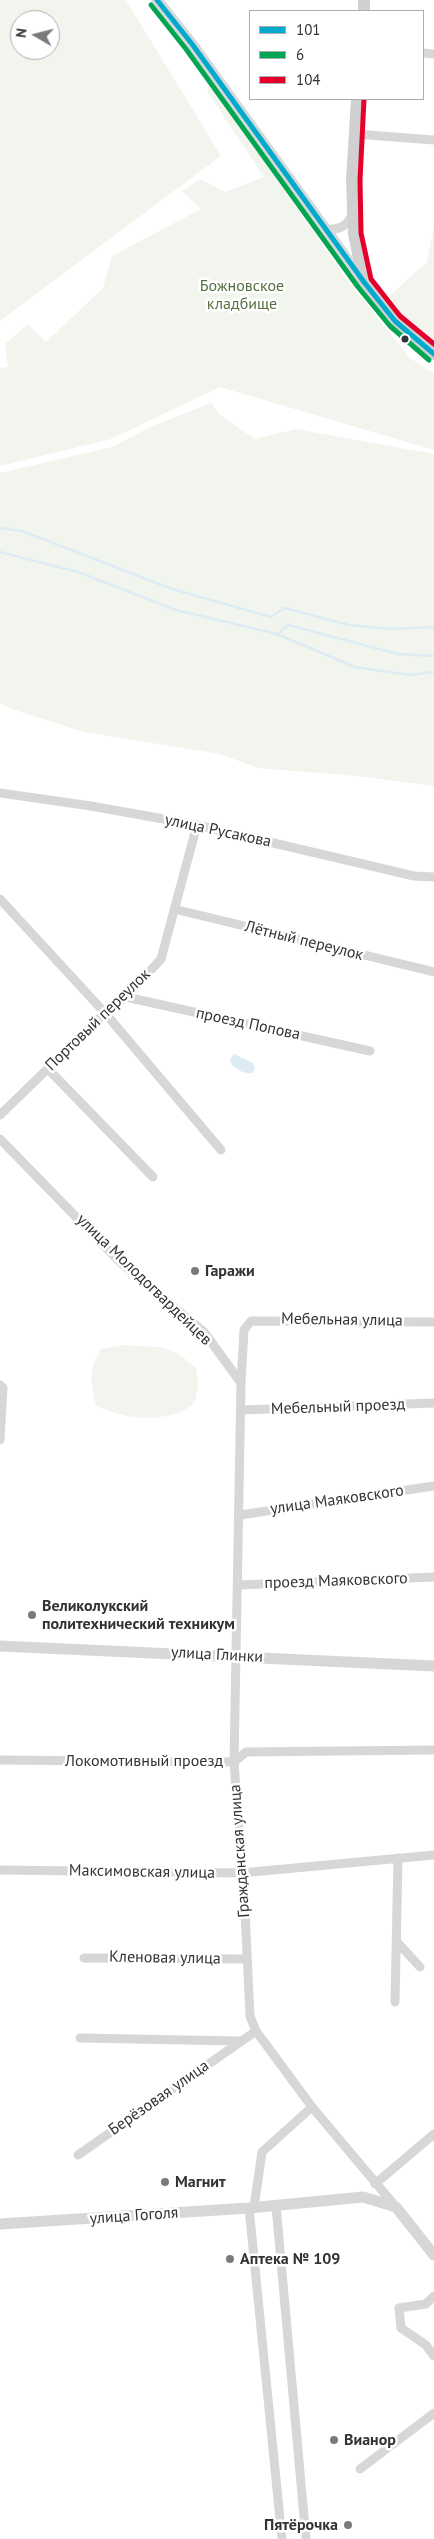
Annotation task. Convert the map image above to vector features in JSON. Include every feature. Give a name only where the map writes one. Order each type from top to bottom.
[{"type":"main road","points":[[357,100],[352,180],[353,212],[354,234],[364,282],[395,321],[434,354]]},
{"type":"street","points":[[157,0],[364,282]]},
{"type":"street","points":[[355,134],[434,140]]},
{"type":"street","points":[[326,229],[337,230],[347,224],[353,212]]},
{"type":"street","name":"улица Русакова","points":[[0,793],[91,806],[197,825],[414,876],[434,877]]},
{"type":"street","name":"Портовый переулок","points":[[0,1115],[105,1013],[126,997],[161,958],[197,825]]},
{"type":"street","points":[[0,899],[105,1013],[221,1150]]},
{"type":"street","name":"Лётный переулок","points":[[174,909],[434,972]]},
{"type":"street","name":"проезд Попова","points":[[126,997],[370,1051]]},
{"type":"street","points":[[48,1069],[154,1177]]},
{"type":"street","name":"улица Молодогвардейцев","points":[[0,1140],[121,1263],[204,1332],[241,1383]]},
{"type":"street","name":"Мебельная улица","points":[[251,1321],[261,1319],[434,1322]]},
{"type":"street","name":"Гражданская улица","points":[[251,1321],[244,1330],[241,1383],[234,1762],[250,2016],[256,2031],[312,2107],[434,2255]]},
{"type":"street","points":[[0,1385],[3,1388],[0,1440]]},
{"type":"street","name":"Мебельный проезд","points":[[242,1410],[434,1403]]},
{"type":"street","name":"улица Маяковского","points":[[240,1515],[434,1486]]},
{"type":"street","name":"проезд Маяковского","points":[[238,1585],[434,1577]]},
{"type":"street","name":"улица Глинки","points":[[0,1646],[237,1655],[434,1666]]},
{"type":"street","name":"Локомотивный проезд","points":[[0,1760],[234,1762],[246,1752],[434,1750]]},
{"type":"street","name":"Максимовская улица","points":[[0,1870],[241,1873],[434,1855]]},
{"type":"street","points":[[395,2002],[398,1943],[398,1858]]},
{"type":"street","points":[[398,1943],[420,1967]]},
{"type":"street","name":"Кленовая улица","points":[[84,1958],[247,1959]]},
{"type":"street","name":"Берёзовая улица","points":[[78,2155],[256,2031]]},
{"type":"street","name":"Берёзовая улица","points":[[80,2038],[240,2041]]},
{"type":"street","points":[[282,2539],[251,2208],[262,2152],[312,2107]]},
{"type":"street","points":[[375,2184],[434,2134]]},
{"type":"street","name":"улица Гоголя","points":[[0,2224],[251,2208],[363,2197],[396,2207]]},
{"type":"street","points":[[272,2206],[306,2539]]},
{"type":"street","points":[[434,2296],[426,2304],[399,2308],[401,2328],[426,2345],[434,2356]]},
{"type":"street","points":[[360,2469],[434,2413]]},
{"type":"green space","points":[[0,0],[126,0],[221,156],[0,321]]},
{"type":"green space","name":"Божновское кладбище","points":[[210,82],[346,279],[410,358],[434,373],[434,450],[220,387],[111,439],[0,466],[0,368],[8,367],[5,344],[28,324],[46,342],[103,288],[112,256],[201,209],[182,191],[200,179],[225,192],[264,177],[207,91]]},
{"type":"green space","points":[[434,226],[434,349],[401,319],[389,296],[427,262]]},
{"type":"green space","points":[[211,403],[219,414],[255,439],[296,429],[434,454],[434,786],[357,776],[258,768],[220,754],[84,732],[9,708],[0,703],[0,473],[112,447],[155,425]]},
{"type":"green space","points":[[124,1345],[170,1350],[196,1368],[198,1385],[195,1402],[178,1413],[145,1418],[115,1413],[96,1405],[92,1376],[97,1356],[101,1349]]},
{"type":"shaded area","points":[[234,1054],[253,1063],[255,1069],[253,1073],[241,1071],[231,1064],[230,1059]]},
{"type":"waterway","points":[[0,528],[22,531],[172,589],[271,617],[284,608],[349,625],[391,629],[434,627]]},
{"type":"waterway","points":[[0,552],[78,572],[176,610],[277,634],[355,667],[409,675],[434,672]]},
{"type":"waterway","points":[[278,634],[288,625],[398,654],[434,656]]},
{"type":"transit line","name":"101","points":[[157,0],[192,44],[364,282],[395,321],[434,354]]},
{"type":"transit line","name":"6","points":[[151,5],[186,49],[358,287],[390,326],[429,360]]},
{"type":"transit line","name":"104","points":[[364,100],[360,180],[361,233],[371,279],[400,316],[434,344]]},
{"type":"place","name":"Гаражи","points":[[195,1271]]},
{"type":"place","name":"Великолукский политехнический техникум","points":[[32,1615]]},
{"type":"place","name":"Магнит","points":[[165,2182]]},
{"type":"place","name":"Аптека № 109","points":[[230,2259]]},
{"type":"place","name":"Вианор","points":[[334,2440]]},
{"type":"place","name":"Пятёрочка","points":[[348,2525]]}]
